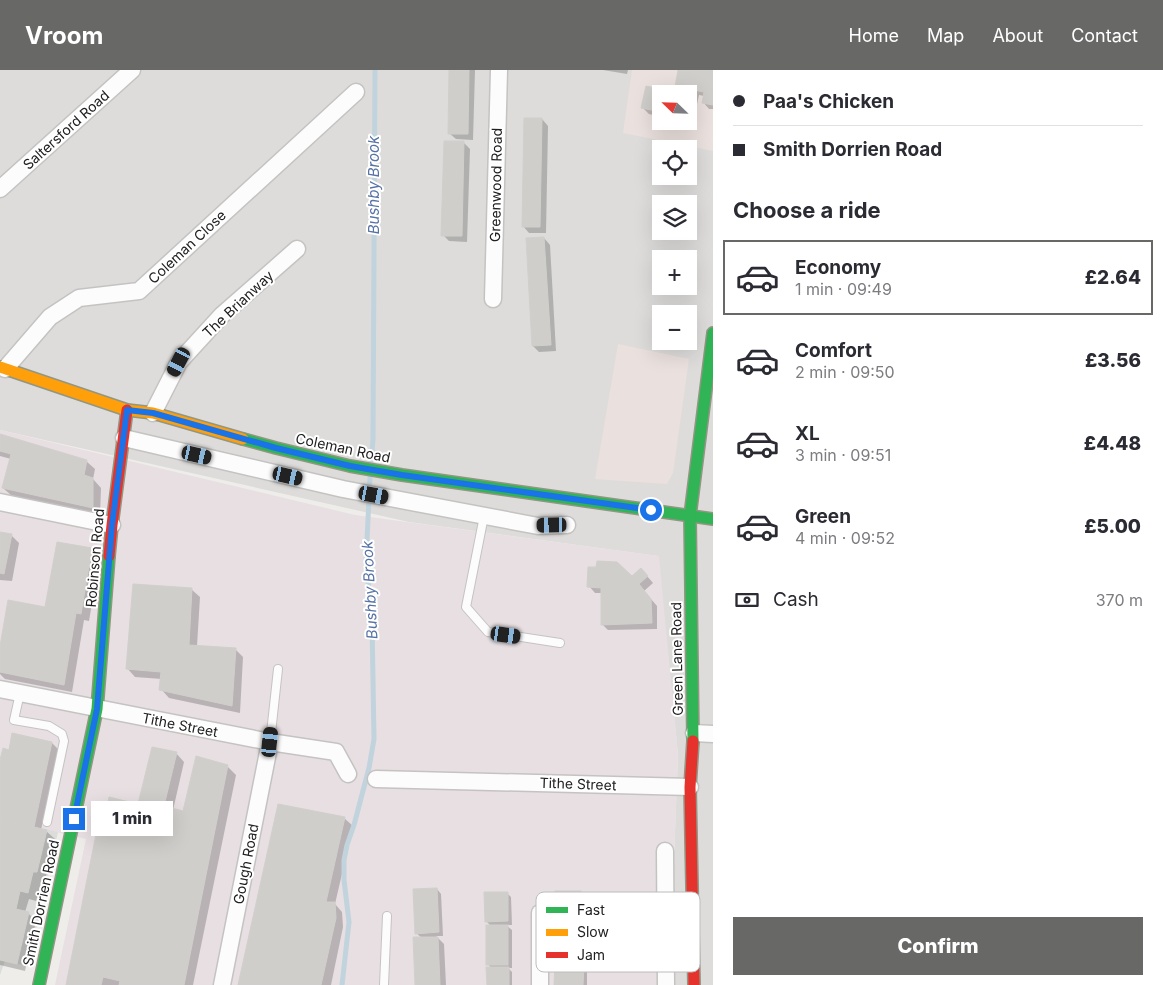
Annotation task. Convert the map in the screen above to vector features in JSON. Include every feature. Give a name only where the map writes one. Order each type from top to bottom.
[{"type":"main road","name":"Green Lane Road","points":[[692,892],[690,787],[694,733],[690,516],[713,333]]},
{"type":"main road","name":"Coleman Road","points":[[2,368],[127,410],[153,413],[276,448],[350,466],[402,475],[713,518]]},
{"type":"main road","name":"Robinson Road","points":[[97,709],[112,525],[127,410]]},
{"type":"main road","name":"Smith Dorrien Road","points":[[39,985],[97,709]]},
{"type":"main road","name":"Green Lane Road","points":[[694,972],[694,985]]},
{"type":"street","name":"Saltersford Road","points":[[0,189],[132,70]]},
{"type":"street","name":"Greenwood Road","points":[[493,299],[499,70]]},
{"type":"street","name":"Coleman Close","points":[[2,368],[50,317],[79,298],[139,290],[356,92]]},
{"type":"street","name":"The Brianway","points":[[153,413],[179,362],[222,315],[297,249]]},
{"type":"street","points":[[124,438],[343,489],[538,526],[567,525]]},
{"type":"street","points":[[0,502],[112,525]]},
{"type":"street","name":"Tithe Street","points":[[0,689],[270,742],[336,752],[348,774]]},
{"type":"street","points":[[694,733],[713,734]]},
{"type":"street","name":"Gough Road","points":[[222,985],[270,742]]},
{"type":"street","name":"Tithe Street","points":[[376,779],[690,787]]},
{"type":"street","points":[[665,851],[665,892]]},
{"type":"street","points":[[540,972],[540,985]]},
{"type":"street","points":[[666,972],[666,985]]},
{"type":"lane","points":[[484,516],[466,608],[488,632],[560,643]]},
{"type":"lane","points":[[270,742],[278,669]]},
{"type":"lane","points":[[20,693],[14,720],[48,726],[62,734],[64,741],[48,822]]},
{"type":"lane","points":[[384,985],[387,916]]},
{"type":"shaded area","points":[[0,70],[713,70],[713,985],[669,985],[670,972],[700,972],[700,892],[673,892],[678,755],[658,556],[409,522],[0,430]]},
{"type":"shaded area","points":[[632,70],[713,70],[713,151],[697,148],[697,140],[658,140],[623,133]]},
{"type":"shaded area","points":[[618,344],[689,359],[673,473],[667,484],[595,479]]},
{"type":"shaded area","points":[[0,430],[355,515],[659,556],[678,755],[673,892],[536,892],[536,972],[670,972],[669,985],[55,985],[86,839],[0,819]]},
{"type":"shaded area","points":[[0,819],[58,832],[28,966],[5,961],[0,975]]},
{"type":"building","points":[[449,70],[469,70],[468,134],[448,134]]},
{"type":"building","points":[[678,70],[713,70],[713,105],[702,103],[704,92],[698,91],[698,85],[675,85]]},
{"type":"building","points":[[646,86],[652,87],[652,110],[641,108]]},
{"type":"building","points":[[524,118],[542,118],[540,227],[522,227]]},
{"type":"building","points":[[444,141],[464,141],[462,236],[441,236]]},
{"type":"building","points":[[544,237],[551,345],[532,346],[526,238]]},
{"type":"building","points":[[0,434],[87,460],[84,475],[93,478],[93,508],[2,488],[11,454],[0,451]]},
{"type":"building","points":[[0,532],[12,534],[4,574],[0,573]]},
{"type":"building","points":[[57,542],[92,548],[81,614],[76,613],[64,685],[0,672],[0,646],[8,600],[45,607]]},
{"type":"building","points":[[597,561],[617,562],[632,576],[641,568],[648,576],[639,584],[651,599],[652,623],[601,625],[601,588],[587,587],[588,567],[596,567]]},
{"type":"building","points":[[133,584],[192,588],[189,645],[236,648],[232,706],[159,690],[161,672],[126,669]]},
{"type":"building","points":[[12,733],[52,742],[34,827],[0,819],[0,760],[3,748],[9,750]]},
{"type":"building","points":[[152,747],[177,752],[164,806],[183,811],[196,756],[228,765],[184,985],[119,985],[120,981],[103,977],[101,985],[66,985],[99,819],[105,820],[109,797],[138,804]]},
{"type":"building","points":[[278,804],[345,817],[326,902],[335,902],[336,918],[321,985],[238,985]]},
{"type":"building","points":[[0,819],[47,830],[37,872],[33,872],[28,893],[20,891],[16,909],[29,912],[17,964],[0,960]]},
{"type":"building","points":[[437,888],[439,932],[415,934],[413,889]]},
{"type":"building","points":[[555,891],[581,891],[581,892]]},
{"type":"building","points":[[484,892],[508,892],[508,921],[485,922]]},
{"type":"building","points":[[486,925],[508,925],[508,965],[486,965]]},
{"type":"building","points":[[413,937],[438,937],[440,985],[415,985]]},
{"type":"building","points":[[486,967],[509,967],[509,985],[487,985]]},
{"type":"building","points":[[555,972],[584,972],[583,985],[554,985]]},
{"type":"waterway","name":"Bushby Brook","points":[[371,462],[373,440],[375,70]]},
{"type":"waterway","name":"Bushby Brook","points":[[342,985],[349,922],[344,880],[344,860],[369,768],[374,739],[372,621],[366,561],[370,478]]},
{"type":"traffic: fast","points":[[693,741],[690,516],[713,333]]},
{"type":"traffic: fast","points":[[243,439],[350,466],[402,475],[713,519]]},
{"type":"traffic: fast","points":[[39,985],[97,709],[109,556]]},
{"type":"traffic: slow","points":[[0,367],[127,410],[153,413],[243,439]]},
{"type":"traffic: jam","points":[[109,556],[127,410]]},
{"type":"traffic: jam","points":[[692,892],[690,787],[693,741]]},
{"type":"traffic: jam","points":[[694,972],[694,985]]},
{"type":"route","points":[[74,819],[97,709],[112,525],[127,410],[153,413],[276,448],[350,466],[651,510]]}]
